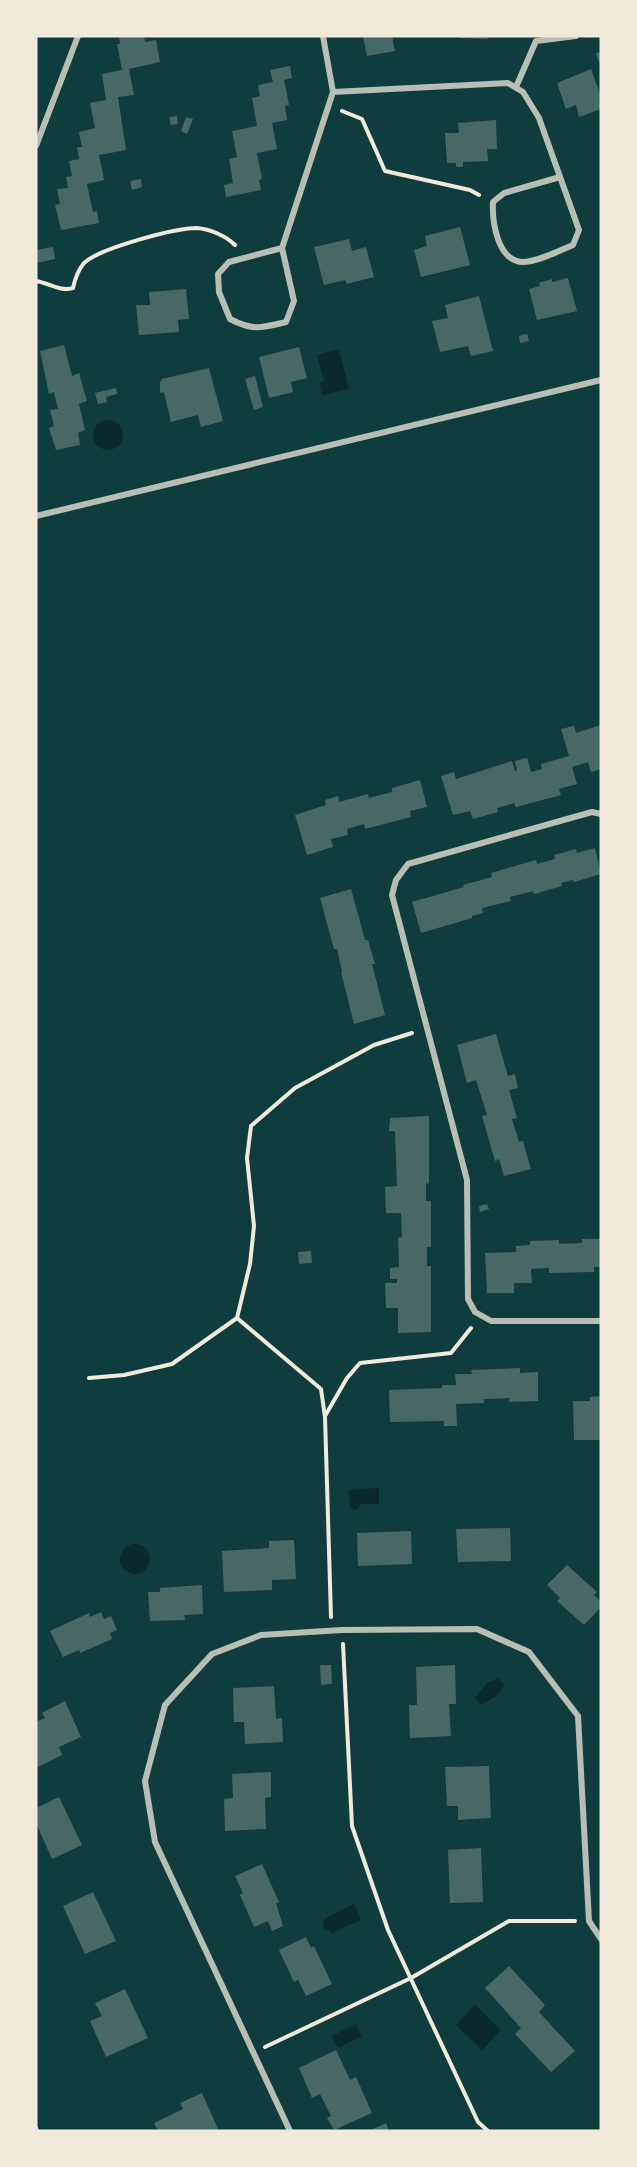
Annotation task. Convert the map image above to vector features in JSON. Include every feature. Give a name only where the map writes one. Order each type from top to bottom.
[{"type":"street","points":[[36,146],[77,36]]},
{"type":"street","points":[[282,248],[229,262],[218,274],[219,292],[230,319],[245,327],[262,327],[286,322],[294,302],[282,248],[333,92],[323,36]]},
{"type":"street","points":[[516,87],[534,39],[576,36]]},
{"type":"street","points":[[333,92],[508,83],[523,92],[539,118],[579,230],[573,245],[545,257],[522,262],[511,257],[499,244],[492,220],[494,202],[504,193],[560,177]]},
{"type":"street","points":[[36,516],[601,380]]},
{"type":"street","points":[[601,814],[592,812],[408,864],[396,880],[392,895],[467,1180],[468,1299],[475,1312],[491,1321],[601,1321]]},
{"type":"street","points":[[291,2131],[155,1842],[145,1781],[165,1705],[212,1654],[261,1635],[342,1630],[477,1629],[529,1652],[578,1716],[589,1921],[601,1939]]},
{"type":"path","points":[[329,105],[362,120],[385,171],[470,190],[494,202]]},
{"type":"path","points":[[36,281],[66,290],[73,288],[75,278],[83,264],[100,252],[180,230],[200,228],[214,232],[231,241],[249,257]]},
{"type":"path","points":[[89,1378],[124,1375],[172,1364],[237,1318],[250,1264],[254,1226],[247,1158],[251,1126],[295,1088],[374,1045],[428,1029]]},
{"type":"path","points":[[325,1417],[347,1378],[360,1364],[451,1353],[481,1316]]},
{"type":"path","points":[[237,1318],[321,1389],[325,1417],[331,1631]]},
{"type":"path","points":[[342,1630],[352,1826],[388,1930],[478,2122],[488,2131]]},
{"type":"path","points":[[254,2052],[411,1978],[509,1922],[589,1921]]},
{"type":"water","points":[[339,349],[349,389],[322,395],[319,382],[324,381],[317,355]]},
{"type":"water","points":[[108,420],[119,424],[123,435],[119,446],[108,450],[97,446],[93,435],[97,424]]},
{"type":"water","points":[[379,1488],[379,1504],[361,1504],[357,1510],[350,1508],[349,1490]]},
{"type":"water","points":[[135,1544],[146,1548],[150,1559],[146,1570],[135,1574],[124,1570],[120,1559],[124,1548]]},
{"type":"water","points":[[498,1678],[504,1685],[502,1689],[481,1705],[475,1698],[487,1683]]},
{"type":"water","points":[[354,1904],[361,1920],[332,1933],[325,1929],[323,1926],[325,1918]]},
{"type":"water","points":[[475,2005],[501,2030],[482,2050],[456,2025]]},
{"type":"water","points":[[356,2024],[362,2036],[338,2048],[332,2036]]},
{"type":"building","points":[[119,36],[144,36],[145,42],[156,40],[160,62],[129,69],[134,95],[118,97],[126,150],[99,155],[104,180],[87,184],[93,212],[97,211],[99,223],[61,230],[55,205],[60,204],[57,189],[68,188],[66,177],[72,176],[69,161],[79,159],[77,147],[82,147],[79,132],[95,128],[90,103],[106,100],[102,74],[122,70],[117,44],[120,44]]},
{"type":"building","points":[[363,36],[392,36],[395,51],[367,56]]},
{"type":"building","points":[[460,36],[488,36],[488,39],[460,38]]},
{"type":"building","points":[[601,52],[601,68],[596,53]]},
{"type":"building","points":[[290,66],[292,78],[284,80],[289,105],[285,106],[287,120],[272,123],[277,149],[257,153],[262,179],[259,180],[261,190],[226,197],[224,185],[233,183],[229,159],[237,157],[232,131],[257,126],[252,98],[260,96],[258,85],[273,82],[270,70]]},
{"type":"building","points":[[591,69],[601,97],[601,109],[579,117],[576,105],[566,109],[557,83]]},
{"type":"building","points":[[177,116],[178,124],[171,125],[169,117]]},
{"type":"building","points":[[186,117],[193,119],[187,134],[181,131]]},
{"type":"building","points":[[496,120],[497,149],[487,149],[488,161],[463,162],[463,167],[456,167],[456,163],[447,163],[445,133],[459,133],[458,123]]},
{"type":"building","points":[[141,179],[142,187],[132,190],[130,181]]},
{"type":"building","points":[[460,227],[470,265],[421,277],[414,250],[427,246],[425,236]]},
{"type":"building","points":[[349,239],[352,251],[366,247],[374,277],[347,284],[345,280],[324,285],[314,247]]},
{"type":"building","points":[[53,247],[55,259],[36,263],[36,250]]},
{"type":"building","points":[[568,278],[577,311],[537,320],[529,289],[552,279],[552,282]]},
{"type":"building","points":[[186,289],[189,319],[178,320],[179,332],[139,335],[136,305],[150,305],[149,292]]},
{"type":"building","points":[[479,296],[493,351],[471,356],[468,346],[440,352],[432,321],[448,318],[445,305]]},
{"type":"building","points":[[527,334],[529,341],[520,343],[519,336]]},
{"type":"building","points":[[64,345],[72,376],[79,373],[87,401],[79,404],[85,430],[78,433],[80,445],[56,450],[49,428],[54,426],[50,410],[58,409],[54,392],[49,394],[40,351]]},
{"type":"building","points":[[299,347],[307,378],[291,382],[293,392],[269,398],[259,357]]},
{"type":"building","points":[[209,368],[223,421],[201,427],[198,415],[171,422],[164,392],[160,393],[162,379]]},
{"type":"building","points":[[255,376],[263,407],[254,410],[245,379]]},
{"type":"building","points":[[116,388],[117,394],[106,397],[107,402],[98,404],[95,393]]},
{"type":"building","points":[[601,725],[601,769],[591,772],[588,762],[572,767],[577,784],[559,789],[561,795],[516,807],[514,803],[497,808],[498,812],[473,819],[470,811],[453,815],[441,776],[454,772],[456,779],[512,761],[517,771],[515,761],[527,758],[531,772],[542,769],[541,764],[569,756],[561,729],[574,726],[576,733]]},
{"type":"building","points":[[420,780],[427,807],[410,811],[411,817],[365,829],[364,824],[347,829],[348,835],[331,839],[333,847],[307,855],[295,815],[326,805],[325,800],[338,796],[339,802],[368,794],[369,798],[392,792],[392,788]]},
{"type":"building","points":[[595,848],[601,874],[574,882],[573,880],[561,883],[562,886],[534,894],[533,891],[510,897],[511,901],[482,908],[483,913],[472,916],[472,918],[421,933],[412,902],[492,877],[491,873],[536,860],[537,864],[555,859],[554,855],[576,849],[577,853]]},
{"type":"building","points":[[351,889],[365,940],[368,940],[375,964],[372,964],[385,1015],[354,1024],[337,949],[334,949],[320,898]]},
{"type":"building","points":[[496,1034],[508,1076],[515,1074],[518,1088],[509,1090],[517,1118],[512,1119],[519,1142],[523,1141],[531,1169],[504,1176],[499,1159],[495,1161],[482,1116],[487,1115],[476,1080],[467,1083],[457,1045]]},
{"type":"building","points":[[429,1116],[429,1184],[426,1183],[426,1201],[431,1201],[431,1247],[427,1247],[427,1266],[431,1266],[431,1332],[398,1333],[398,1308],[386,1308],[385,1283],[397,1283],[397,1279],[390,1279],[390,1268],[399,1267],[398,1238],[402,1237],[401,1213],[386,1213],[385,1187],[397,1186],[395,1131],[389,1131],[390,1118]]},
{"type":"building","points":[[487,1204],[489,1209],[480,1212],[479,1206]]},
{"type":"building","points":[[582,1239],[601,1239],[601,1267],[594,1267],[594,1272],[549,1273],[549,1268],[531,1269],[532,1283],[514,1283],[514,1293],[487,1293],[485,1253],[516,1252],[516,1246],[530,1245],[530,1241],[559,1240],[559,1244],[582,1243]]},
{"type":"building","points":[[311,1251],[312,1263],[299,1264],[298,1252]]},
{"type":"building","points":[[520,1368],[520,1373],[538,1372],[538,1401],[509,1402],[510,1398],[484,1399],[484,1403],[456,1404],[457,1426],[444,1426],[444,1421],[390,1422],[389,1390],[442,1388],[442,1385],[456,1385],[455,1374],[472,1374],[471,1370]]},
{"type":"building","points":[[601,1396],[601,1440],[574,1440],[573,1401],[590,1401],[590,1397]]},
{"type":"building","points":[[510,1528],[511,1561],[458,1562],[456,1529]]},
{"type":"building","points":[[411,1531],[412,1564],[358,1566],[357,1533]]},
{"type":"building","points":[[294,1540],[296,1579],[272,1580],[272,1590],[224,1592],[222,1551],[269,1548],[269,1541]]},
{"type":"building","points":[[567,1565],[597,1592],[594,1595],[601,1602],[601,1607],[584,1625],[557,1601],[560,1598],[547,1585]]},
{"type":"building","points":[[202,1585],[203,1614],[184,1615],[185,1620],[150,1621],[148,1592],[160,1592],[160,1588]]},
{"type":"building","points":[[101,1612],[104,1619],[111,1616],[117,1630],[110,1633],[112,1639],[80,1653],[79,1650],[63,1657],[50,1631],[89,1613],[90,1617]]},
{"type":"building","points":[[320,1665],[331,1665],[332,1684],[321,1685]]},
{"type":"building","points":[[455,1665],[456,1704],[449,1704],[451,1736],[410,1738],[409,1705],[417,1705],[416,1667]]},
{"type":"building","points":[[274,1686],[276,1719],[282,1718],[283,1742],[245,1744],[244,1722],[234,1722],[233,1688]]},
{"type":"building","points":[[65,1701],[81,1737],[59,1747],[62,1755],[36,1768],[36,1722],[45,1718],[42,1713]]},
{"type":"building","points":[[489,1766],[491,1818],[458,1820],[458,1806],[447,1806],[445,1767]]},
{"type":"building","points":[[271,1772],[271,1797],[265,1798],[266,1829],[225,1831],[224,1799],[233,1798],[232,1774]]},
{"type":"building","points":[[59,1797],[82,1845],[52,1859],[36,1823],[36,1808]]},
{"type":"building","points":[[481,1848],[483,1902],[450,1903],[448,1850]]},
{"type":"building","points":[[262,1864],[279,1902],[276,1903],[283,1926],[272,1931],[268,1921],[254,1927],[240,1895],[243,1893],[235,1876]]},
{"type":"building","points":[[93,1892],[116,1941],[85,1954],[63,1906]]},
{"type":"building","points":[[306,1937],[311,1948],[314,1946],[332,1984],[306,1996],[298,1980],[294,1982],[279,1950]]},
{"type":"building","points":[[509,1966],[545,2005],[539,2012],[575,2051],[551,2072],[515,2034],[521,2028],[485,1988]]},
{"type":"building","points":[[125,1989],[148,2038],[106,2057],[90,2021],[102,2016],[95,2003]]},
{"type":"building","points":[[336,2050],[350,2080],[356,2077],[372,2113],[334,2130],[327,2118],[331,2116],[320,2094],[312,2098],[299,2068]]},
{"type":"building","points":[[202,2093],[218,2129],[214,2131],[158,2131],[154,2123],[183,2109],[180,2103]]},
{"type":"building","points":[[386,2123],[389,2131],[369,2131]]}]
